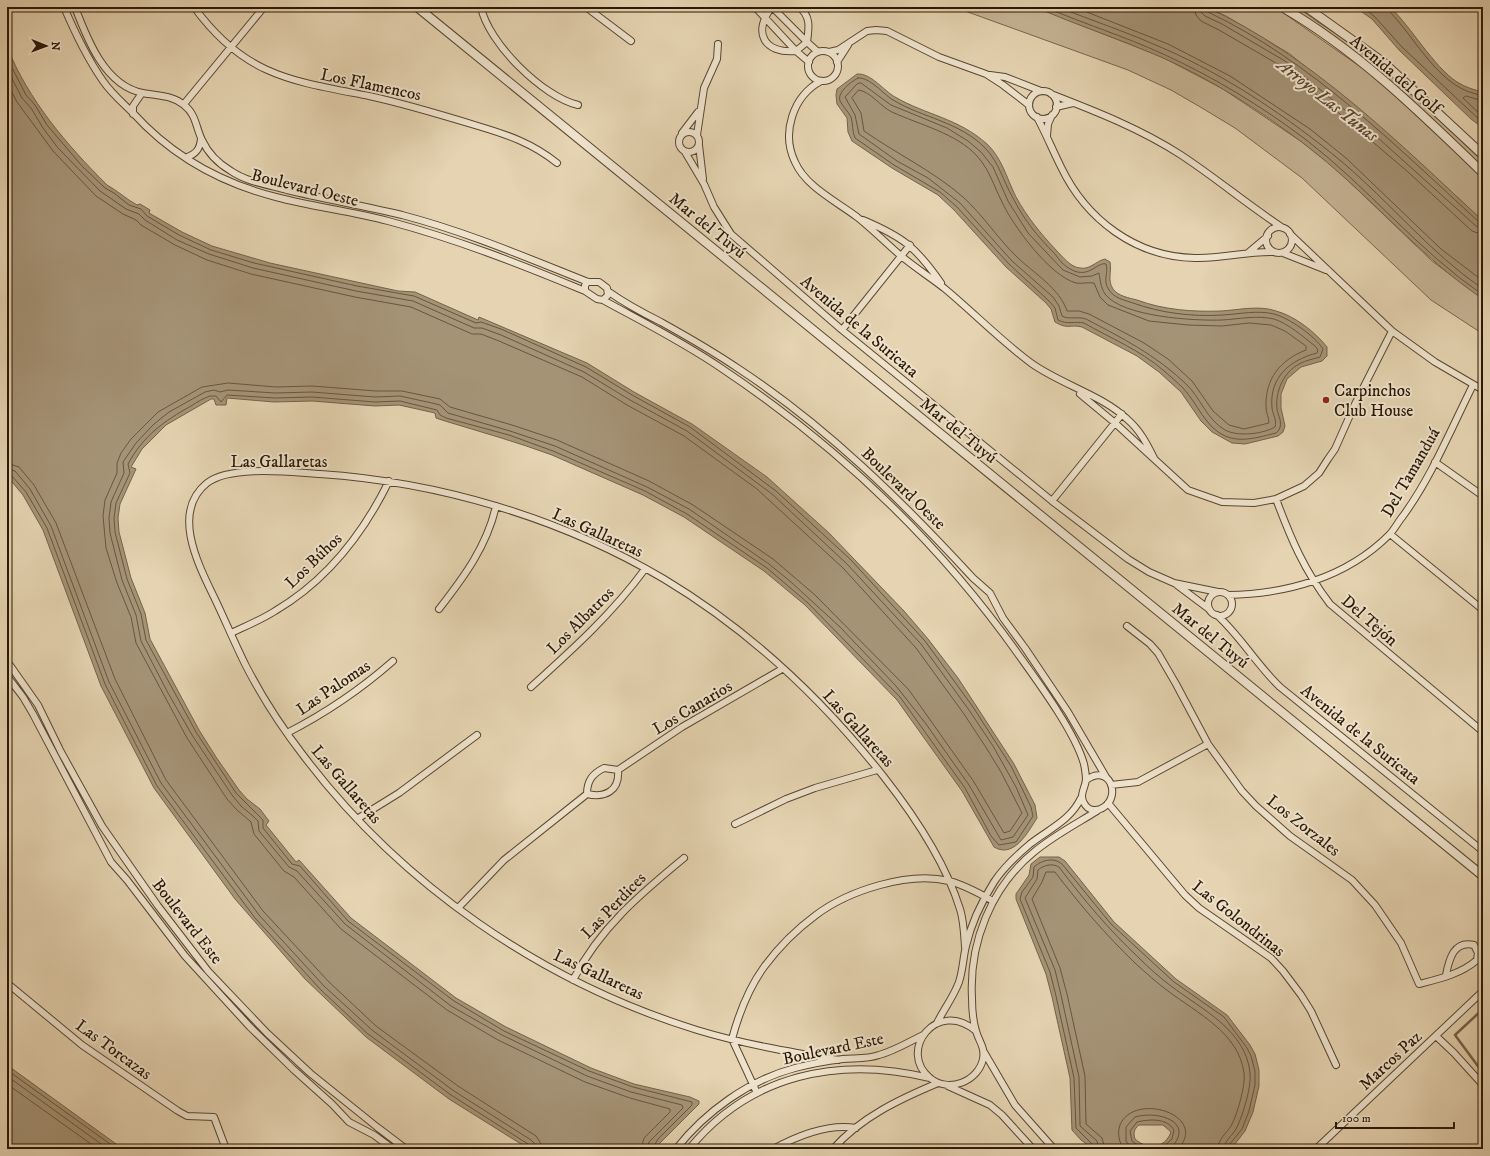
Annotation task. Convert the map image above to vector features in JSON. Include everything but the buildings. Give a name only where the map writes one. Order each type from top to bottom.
[{"type":"street","name":"Boulevard Oeste","points":[[64,7],[76,34],[104,83],[142,124],[175,152],[187,157],[215,175],[275,197],[400,224],[454,240],[530,268],[585,291]]},
{"type":"street","points":[[75,7],[96,54],[110,74],[122,84],[142,93],[168,97],[184,104],[264,7]]},
{"type":"street","name":"Los Flamencos","points":[[194,7],[218,36],[245,59],[282,77],[305,84],[410,106],[471,124],[512,137],[537,148],[557,163]]},
{"type":"street","name":"Mar del Tuyú","points":[[417,7],[1483,876]]},
{"type":"street","points":[[480,7],[482,15],[493,37],[511,59],[561,100],[578,105]]},
{"type":"street","points":[[586,7],[631,41]]},
{"type":"street","points":[[755,7],[808,62]]},
{"type":"street","points":[[799,7],[807,15],[810,24],[807,42],[796,51],[781,51],[772,48],[766,42],[761,29],[764,16],[772,7],[807,42],[818,52]]},
{"type":"street","name":"Avenida del Golf","points":[[1282,7],[1321,32],[1375,72],[1483,173]]},
{"type":"street","name":"Avenida del Golf","points":[[1306,7],[1383,62],[1483,155]]},
{"type":"street","points":[[76,34],[84,30]]},
{"type":"street","points":[[808,89],[808,62],[810,58],[818,52],[838,50],[867,31],[887,31],[939,57],[986,74],[1005,77],[1109,117],[1180,154],[1283,228],[1392,331],[1435,362],[1483,390]]},
{"type":"street","name":"Avenida de la Suricata","points":[[704,184],[700,165],[697,135],[699,111],[704,88],[717,59],[718,44]]},
{"type":"street","points":[[837,62],[848,44]]},
{"type":"street","points":[[829,52],[837,62],[838,67],[834,76],[830,79],[821,81],[808,89],[795,108],[790,123],[789,137],[795,162],[814,185],[858,217],[901,256],[944,289],[1031,363],[1071,387],[1122,414],[1145,440],[1154,458]]},
{"type":"street","points":[[809,72],[812,76],[821,81]]},
{"type":"street","points":[[986,74],[1029,105],[1047,136],[1061,168],[1084,204],[1100,220],[1134,244],[1154,252],[1186,258],[1248,253],[1283,253],[1329,271]]},
{"type":"street","points":[[1029,105],[1031,98],[1041,91]]},
{"type":"street","points":[[133,114],[133,106],[142,93]]},
{"type":"street","points":[[1047,136],[1048,124],[1056,107],[1056,99],[1051,94]]},
{"type":"street","points":[[1056,107],[1075,103]]},
{"type":"street","name":"Boulevard Oeste","points":[[184,104],[192,113],[199,129],[201,139],[218,162],[232,172],[278,187],[402,215],[472,236],[588,282]]},
{"type":"street","name":"Avenida de la Suricata","points":[[699,111],[678,142],[680,148],[685,152],[704,184],[714,207],[731,234],[842,330],[1052,501],[1128,559],[1149,572],[1174,583],[1228,594],[1242,594]]},
{"type":"street","points":[[1037,117],[1045,118],[1052,116]]},
{"type":"street","points":[[682,134],[688,131],[697,135]]},
{"type":"street","points":[[187,157],[194,155],[200,147],[201,139]]},
{"type":"street","points":[[685,152],[692,152],[699,145]]},
{"type":"street","points":[[275,197],[278,187]]},
{"type":"street","points":[[400,224],[402,215]]},
{"type":"street","points":[[858,217],[887,230],[910,245],[923,259],[944,289]]},
{"type":"street","points":[[1268,218],[1269,234],[1267,243],[1274,252]]},
{"type":"street","points":[[1248,253],[1258,246],[1276,228],[1283,228]]},
{"type":"street","points":[[1283,253],[1291,245],[1290,234]]},
{"type":"street","points":[[842,330],[910,245]]},
{"type":"street","points":[[530,268],[534,260]]},
{"type":"street","points":[[596,281],[603,284],[609,292],[608,295],[602,300],[597,299],[585,291],[585,284],[588,282],[596,281]]},
{"type":"street","name":"Boulevard Oeste","points":[[609,292],[624,303],[718,355],[763,385],[813,423],[891,492],[981,584],[988,588],[1003,618],[1054,692],[1106,777]]},
{"type":"street","name":"Boulevard Oeste","points":[[602,300],[688,347],[758,393],[800,424],[846,463],[932,545],[974,595],[1018,654],[1047,697],[1078,749],[1084,764],[1086,780]]},
{"type":"street","points":[[657,330],[662,323]]},
{"type":"street","points":[[1071,387],[1115,423],[1188,490],[1210,499],[1238,504],[1254,504],[1276,499],[1304,486],[1319,473],[1335,449],[1355,404],[1392,331]]},
{"type":"street","points":[[758,393],[763,385]]},
{"type":"street","name":"Del Tamanduá","points":[[1242,594],[1275,592],[1312,581],[1351,563],[1376,546],[1390,534],[1413,502],[1435,462],[1473,385]]},
{"type":"street","points":[[1052,501],[1122,414]]},
{"type":"street","points":[[846,463],[852,457]]},
{"type":"street","points":[[1435,462],[1483,496]]},
{"type":"street","name":"Las Gallaretas","points":[[838,1060],[732,1039],[694,1029],[599,992],[573,980],[508,943],[458,908],[408,868],[357,819],[307,760],[287,733],[247,667],[210,589],[189,532],[189,513],[191,504],[201,489],[217,477],[239,472],[295,473],[389,481],[435,490],[496,506],[576,536],[616,553],[645,569],[690,596],[729,623],[782,669],[842,726],[911,816],[949,881],[960,907],[964,925],[965,947]]},
{"type":"street","name":"Los Búhos","points":[[231,633],[275,612],[324,573],[363,528],[389,481]]},
{"type":"street","name":"Del Tejón","points":[[1276,499],[1291,540],[1312,581],[1330,604],[1352,625],[1483,732]]},
{"type":"street","points":[[439,609],[476,557],[487,536],[496,506]]},
{"type":"street","points":[[1390,534],[1483,610]]},
{"type":"street","points":[[932,545],[937,540]]},
{"type":"street","name":"Los Albatros","points":[[531,688],[574,650],[625,596],[645,569]]},
{"type":"street","name":"Avenida de la Suricata","points":[[1174,583],[1217,615],[1230,628],[1261,667],[1280,687],[1483,851]]},
{"type":"street","points":[[974,595],[975,588],[981,584]]},
{"type":"street","points":[[1209,609],[1209,598],[1218,592]]},
{"type":"street","points":[[1228,594],[1232,604]]},
{"type":"street","points":[[1217,615],[1227,613],[1232,604],[1242,594]]},
{"type":"street","points":[[981,605],[991,604],[993,599]]},
{"type":"street","name":"Avenida de la Suricata","points":[[1227,613],[1230,628]]},
{"type":"street","name":"Los Zorzales","points":[[1127,626],[1144,638],[1158,653],[1208,744],[1229,774],[1256,806],[1290,836],[1336,868],[1363,891],[1385,918],[1401,943],[1419,984],[1446,975],[1468,967],[1476,960],[1478,953],[1474,946],[1467,944],[1460,946],[1452,953],[1448,961],[1446,975]]},
{"type":"street","name":"Boulevard Este","points":[[7,661],[38,705],[61,752],[102,826],[158,906],[216,980],[266,1033],[310,1073],[406,1149]]},
{"type":"street","name":"Las Palomas","points":[[287,733],[334,707],[369,682],[392,661]]},
{"type":"street","name":"Los Canarios","points":[[618,770],[682,728],[782,669]]},
{"type":"street","name":"Boulevard Este","points":[[7,676],[23,697],[103,849],[185,956],[261,1039],[332,1104],[348,1122],[374,1135],[393,1149]]},
{"type":"street","points":[[1047,697],[1054,692]]},
{"type":"street","points":[[357,819],[409,786],[477,734]]},
{"type":"street","points":[[1111,785],[1138,782],[1208,744]]},
{"type":"street","points":[[54,756],[61,752]]},
{"type":"street","points":[[458,908],[504,860],[587,794],[589,781],[597,771],[604,768],[618,770],[619,778],[612,791],[601,796],[587,794]]},
{"type":"street","points":[[735,824],[786,799],[815,788],[877,770]]},
{"type":"street","points":[[1033,1149],[1002,1115],[990,1105],[946,1085],[938,1083],[930,1078],[924,1071],[919,1058],[919,1044],[923,1035],[937,1023],[958,984],[963,966],[965,947],[977,913],[995,881],[1016,856],[1030,844],[1067,819],[1081,798],[1086,780],[1096,775],[1106,777],[1111,785],[1112,793],[1108,803],[1033,853],[1006,882],[993,901],[981,931],[973,967],[972,998],[976,1031],[984,1052],[1015,1105],[1054,1149]]},
{"type":"street","points":[[1081,798],[1087,807],[1097,811]]},
{"type":"street","name":"Las Golondrinas","points":[[1108,803],[1185,895],[1199,908],[1270,958],[1292,981],[1311,1011],[1336,1065]]},
{"type":"street","points":[[103,849],[110,843],[114,843]]},
{"type":"street","name":"Las Perdices","points":[[573,980],[585,956],[596,941],[640,895],[684,858]]},
{"type":"street","points":[[115,866],[119,866],[125,859]]},
{"type":"street","points":[[757,1093],[732,1039],[741,1009],[764,967],[780,949],[816,915],[861,892],[883,884],[905,880],[936,879],[949,881],[993,901]]},
{"type":"street","points":[[185,956],[192,950]]},
{"type":"street","name":"Las Torcazas","points":[[7,983],[82,1045],[178,1111],[186,1116],[214,1117],[226,1149]]},
{"type":"street","name":"Marcos Paz","points":[[1316,1149],[1483,991]]},
{"type":"street","points":[[937,1023],[948,1020],[958,1021],[968,1024],[976,1031]]},
{"type":"street","points":[[261,1039],[266,1033]]},
{"type":"street","name":"Boulevard Este","points":[[676,1149],[703,1119],[753,1086],[794,1068],[838,1060],[879,1056],[923,1035]]},
{"type":"street","points":[[1436,1036],[1454,1053],[1483,1085]]},
{"type":"street","points":[[946,1085],[956,1085],[973,1077],[979,1070],[984,1052]]},
{"type":"street","name":"Boulevard Este","points":[[689,1149],[723,1115],[757,1093],[793,1079],[839,1069],[888,1069],[930,1078]]},
{"type":"street","points":[[833,1149],[856,1128],[891,1104],[938,1083]]},
{"type":"street","points":[[342,1115],[345,1108],[353,1107]]},
{"type":"street","points":[[360,1129],[365,1122],[365,1117]]},
{"type":"street","points":[[773,1149],[786,1142],[820,1130],[841,1127],[856,1128]]},
{"type":"shaded area","points":[[954,7],[1035,7],[1162,57],[1223,89],[1302,142],[1336,169],[1432,261],[1483,299],[1483,334],[1431,300],[1302,178],[1235,128],[1171,90],[1128,70]]},
{"type":"shaded area","points":[[1206,7],[1274,7],[1375,77],[1483,178],[1483,221],[1418,161],[1290,54],[1226,16]]},
{"type":"shaded area","points":[[1289,7],[1297,8],[1304,12],[1362,53],[1383,70],[1424,106],[1483,162],[1483,167],[1414,102],[1366,62],[1316,24]]},
{"type":"water","name":"Arroyo Las Tunas","points":[[1035,7],[1206,7],[1245,27],[1282,50],[1318,75],[1352,103],[1419,161],[1483,221],[1483,299],[1436,263],[1349,181],[1303,143],[1252,107],[1179,65]]},
{"type":"water","points":[[1355,7],[1390,7],[1431,57],[1448,75],[1463,85],[1483,92],[1483,128],[1471,119],[1399,50],[1372,19]]},
{"type":"water","points":[[7,47],[26,86],[37,104],[63,138],[92,170],[107,185],[137,205],[140,204],[150,210],[149,213],[182,232],[212,246],[270,263],[398,291],[415,292],[478,320],[479,317],[587,363],[634,392],[692,424],[767,477],[829,533],[904,611],[958,678],[1014,764],[1035,805],[1037,818],[1025,836],[1014,847],[1008,850],[1001,850],[994,847],[962,791],[897,700],[805,605],[764,571],[684,517],[643,495],[552,455],[436,418],[435,413],[399,405],[375,406],[312,401],[274,402],[227,398],[226,405],[216,405],[214,399],[211,399],[166,425],[142,449],[131,467],[136,469],[120,504],[118,518],[119,532],[131,578],[145,613],[150,639],[199,730],[216,757],[239,790],[247,799],[260,809],[269,821],[266,825],[296,862],[299,860],[351,918],[456,998],[506,1027],[591,1068],[634,1084],[690,1097],[699,1101],[699,1104],[654,1149],[529,1149],[449,1099],[366,1037],[305,979],[235,899],[154,788],[101,686],[43,530],[23,495],[7,476]]},
{"type":"water","points":[[857,74],[867,76],[890,94],[907,103],[965,128],[987,144],[997,156],[1020,204],[1045,238],[1073,266],[1087,268],[1105,259],[1110,262],[1111,286],[1118,293],[1147,303],[1179,310],[1221,311],[1249,308],[1269,309],[1283,313],[1311,330],[1327,347],[1327,356],[1322,361],[1301,367],[1287,379],[1281,394],[1281,408],[1285,426],[1283,432],[1278,436],[1245,444],[1232,443],[1212,432],[1201,421],[1181,392],[1159,372],[1137,356],[1082,327],[1066,326],[1055,322],[1051,309],[1046,303],[1006,267],[954,210],[938,195],[892,168],[852,141],[848,132],[847,118],[837,104],[836,95],[837,89]]},
{"type":"water","points":[[1040,857],[1059,857],[1065,861],[1114,922],[1176,979],[1227,1015],[1250,1045],[1255,1054],[1259,1070],[1259,1086],[1253,1112],[1245,1131],[1231,1149],[1093,1149],[1081,1140],[1072,1130],[1070,1078],[1052,997],[1046,974],[1016,899],[1016,894],[1029,875],[1031,864]],"holes":[[[1139,1125],[1163,1125],[1171,1132],[1165,1142],[1160,1145],[1145,1145],[1135,1139],[1134,1131]]]},
{"type":"water","points":[[7,1065],[123,1149],[7,1149]]},
{"type":"waterway","points":[[1483,1009],[1455,1035],[1483,1073]]},
{"type":"place","name":"Carpinchos Club House","points":[[1326,400]]}]
